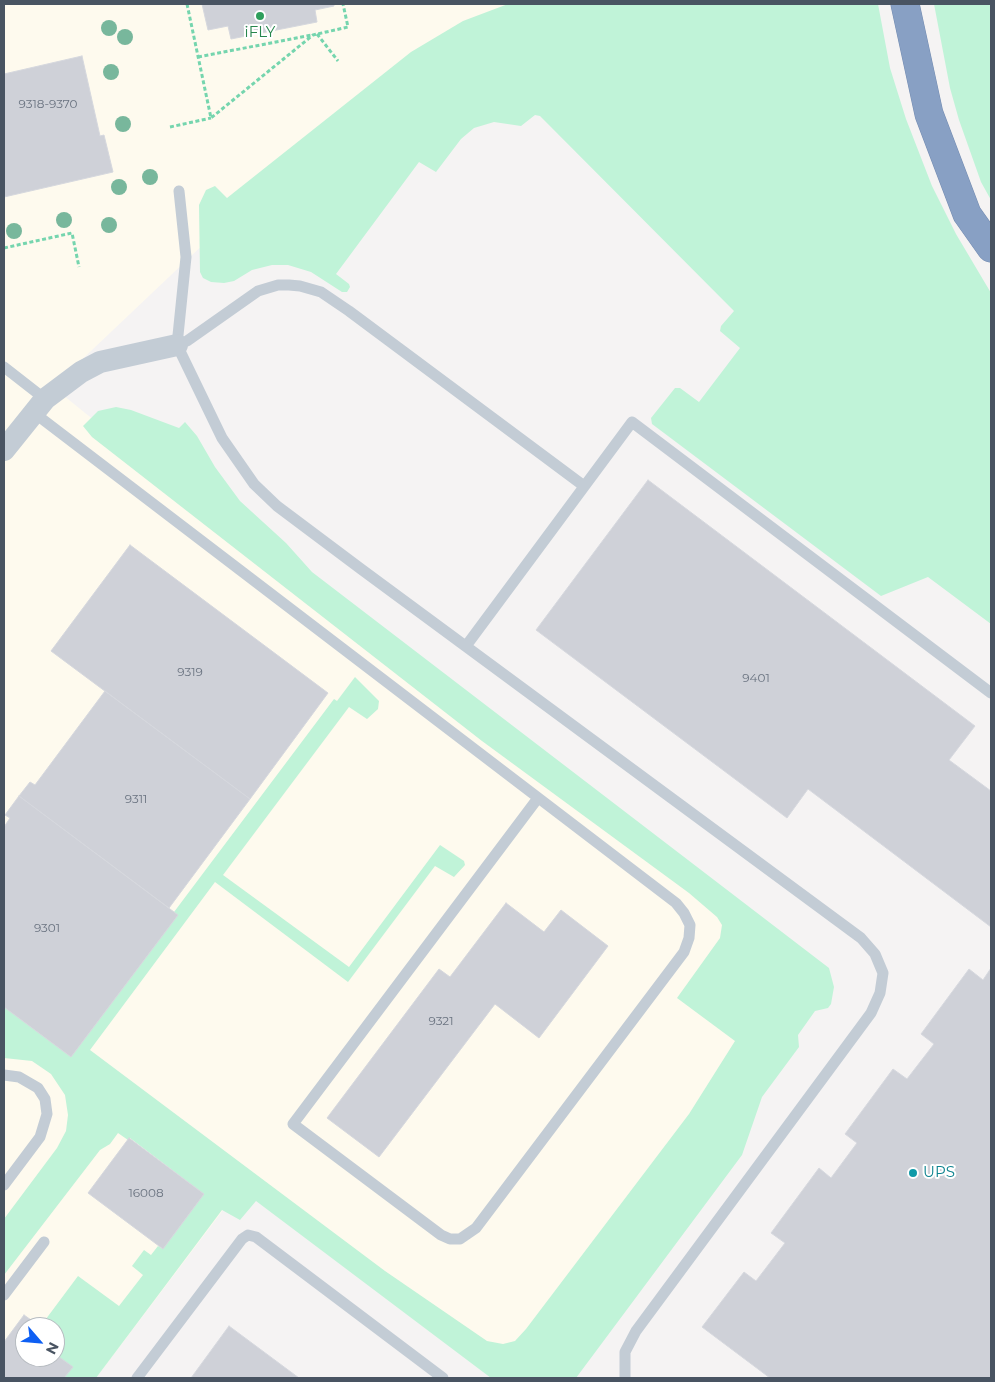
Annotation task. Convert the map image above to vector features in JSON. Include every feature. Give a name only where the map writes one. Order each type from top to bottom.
[{"type":"highway","points":[[905,4],[929,114],[967,214],[991,248]]},
{"type":"street","points":[[4,450],[39,405],[81,372],[100,362],[177,345]]},
{"type":"lane","points":[[179,191],[186,257],[177,345],[222,438],[254,484],[285,512],[861,938],[876,954],[883,973],[880,993],[871,1012],[636,1331],[625,1352],[625,1378]]},
{"type":"lane","points":[[177,345],[187,341],[258,291],[278,286],[300,286],[316,290],[332,298],[350,311],[584,486]]},
{"type":"lane","points":[[4,366],[39,405],[538,798],[676,903],[684,913],[690,925],[690,938],[684,952],[476,1228],[460,1239],[450,1239],[441,1235],[293,1124],[538,798]]},
{"type":"lane","points":[[466,646],[632,422],[991,693]]},
{"type":"lane","points":[[4,1075],[19,1077],[38,1088],[45,1099],[47,1114],[40,1137],[4,1185]]},
{"type":"lane","points":[[137,1378],[242,1239],[248,1235],[256,1237],[443,1378]]},
{"type":"lane","points":[[4,1295],[44,1242]]},
{"type":"path","points":[[187,4],[211,118]]},
{"type":"path","points":[[198,57],[348,27],[343,4]]},
{"type":"path","points":[[317,34],[338,61]]},
{"type":"path","points":[[170,127],[211,118],[312,35]]},
{"type":"path","points":[[4,248],[72,233],[79,267]]},
{"type":"shaded area","points":[[4,4],[575,4],[209,239],[53,387],[168,480],[820,970],[519,1371],[245,1181],[96,1378],[4,1378]]},
{"type":"green space","points":[[508,4],[878,4],[890,68],[906,119],[932,186],[956,234],[991,293],[991,624],[928,577],[881,596],[652,424],[651,418],[675,388],[680,388],[699,402],[740,348],[720,331],[721,326],[734,311],[540,116],[535,115],[521,126],[494,122],[474,128],[461,139],[436,172],[419,162],[336,274],[349,284],[350,287],[347,292],[342,292],[311,272],[288,265],[272,265],[252,270],[234,281],[224,283],[211,282],[203,278],[200,272],[199,205],[206,190],[215,186],[227,198],[411,52],[463,21]]},
{"type":"green space","points":[[934,4],[991,4],[991,200],[981,182],[959,120],[950,88]]},
{"type":"green space","points":[[116,407],[131,410],[179,428],[185,422],[197,436],[215,467],[240,501],[286,543],[312,572],[829,968],[834,987],[831,1004],[828,1008],[815,1011],[798,1035],[799,1047],[762,1097],[742,1155],[576,1378],[491,1378],[256,1201],[240,1220],[222,1210],[96,1378],[64,1378],[72,1367],[65,1362],[65,1317],[47,1317],[78,1276],[119,1306],[143,1275],[132,1266],[144,1250],[151,1255],[158,1246],[163,1249],[204,1194],[130,1138],[128,1140],[118,1133],[110,1144],[100,1150],[4,1275],[4,1219],[57,1148],[66,1131],[68,1115],[65,1095],[51,1074],[32,1061],[4,1058],[4,1007],[71,1057],[178,915],[174,912],[334,699],[337,701],[355,677],[379,701],[378,709],[367,719],[349,707],[223,875],[349,967],[440,845],[464,861],[465,865],[454,877],[435,866],[348,982],[215,882],[90,1050],[385,1271],[487,1341],[503,1344],[515,1341],[526,1329],[689,1114],[735,1041],[677,998],[720,938],[722,925],[717,917],[689,893],[482,741],[92,437],[83,426],[98,411]]},
{"type":"building","name":"iFLY","points":[[202,4],[334,4],[334,6],[315,10],[317,22],[231,39],[228,26],[208,30]]},
{"type":"building","points":[[82,56],[100,136],[104,135],[113,172],[4,197],[4,74]]},
{"type":"building","points":[[648,480],[975,726],[949,760],[991,791],[991,927],[808,789],[787,818],[536,630]]},
{"type":"building","points":[[130,545],[328,693],[250,799],[51,651]]},
{"type":"building","points":[[105,691],[250,799],[169,908],[19,796],[30,782],[35,785]]},
{"type":"building","points":[[19,796],[178,915],[71,1057],[4,1007],[4,827],[10,818],[5,815]]},
{"type":"building","points":[[506,903],[544,932],[561,910],[608,946],[539,1038],[495,1004],[379,1157],[327,1118],[439,969],[450,977]]},
{"type":"building","name":"UPS","points":[[991,968],[991,1378],[770,1378],[702,1327],[744,1272],[756,1281],[785,1243],[771,1233],[819,1168],[831,1178],[857,1143],[845,1134],[893,1069],[907,1079],[934,1044],[921,1034],[969,969],[983,980]]},
{"type":"building","points":[[129,1138],[204,1194],[163,1249],[88,1193]]},
{"type":"building","points":[[229,1326],[299,1378],[191,1378]]},
{"type":"building","points":[[15,1327],[15,1367],[65,1367],[65,1361],[73,1367],[64,1378],[4,1378],[4,1342]]},
{"type":"place","name":"iFLY","points":[[260,16]]},
{"type":"place","name":"UPS","points":[[913,1173]]}]
